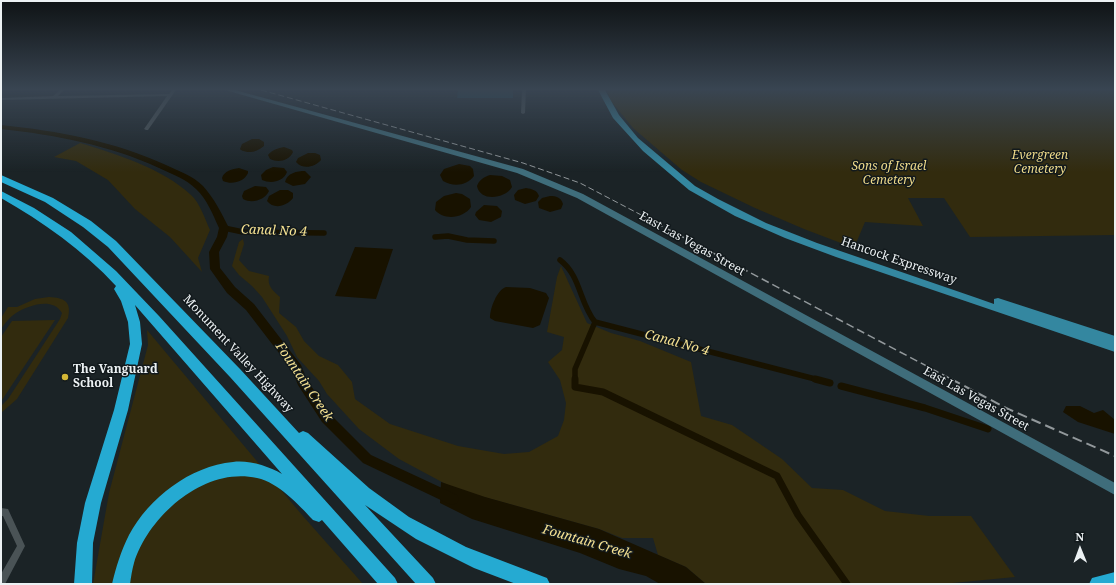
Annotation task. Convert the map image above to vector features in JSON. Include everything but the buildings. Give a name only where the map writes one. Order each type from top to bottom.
[{"type":"highway","name":"Monument Valley Highway","points":[[1,178],[49,200],[87,224],[112,244],[247,386],[427,584]]},
{"type":"highway","points":[[2,194],[67,235],[112,274],[155,319],[389,584]]},
{"type":"highway","points":[[83,584],[85,543],[93,503],[121,410],[136,344],[134,322],[127,301],[112,274]]},
{"type":"highway","points":[[247,386],[348,481],[385,510],[408,525],[458,552],[491,567],[541,584]]},
{"type":"highway","points":[[121,584],[124,568],[131,548],[140,531],[158,508],[191,483],[215,473],[232,470],[257,471],[282,482],[364,555]]},
{"type":"highway","points":[[1098,584],[1115,581]]},
{"type":"main road","name":"Hancock Expressway","points":[[616,117],[633,137],[657,160],[690,187],[767,226],[813,244],[1115,348]]},
{"type":"main road","name":"Hancock Expressway","points":[[683,180],[693,183],[770,221],[809,237],[1115,340]]},
{"type":"street","points":[[146,129],[154,117]]},
{"type":"street","name":"East Las Vegas Street","points":[[326,117],[520,171],[580,196],[1115,489]]},
{"type":"street","points":[[1,512],[5,512],[21,546],[1,583]]},
{"type":"green space","points":[[624,117],[1115,117],[1115,235],[970,237],[944,198],[908,198],[923,226],[865,222],[854,248],[755,208],[701,182],[682,170],[633,128]]},
{"type":"green space","points":[[80,143],[123,157],[153,170],[179,185],[194,198],[202,211],[210,230],[198,258],[202,272],[170,237],[135,209],[108,180],[76,161],[54,157]]},
{"type":"green space","points":[[243,239],[244,244],[239,260],[249,271],[269,276],[270,285],[280,297],[279,313],[296,327],[304,341],[319,356],[338,365],[352,382],[355,399],[390,424],[458,446],[504,454],[529,452],[558,436],[564,420],[566,403],[560,380],[548,362],[562,350],[564,337],[547,332],[557,277],[561,266],[587,323],[611,333],[640,341],[691,362],[701,416],[732,425],[782,459],[812,488],[843,490],[885,511],[929,516],[971,516],[1015,577],[942,584],[706,584],[686,567],[658,555],[653,538],[622,538],[599,529],[455,489],[399,459],[359,429],[327,394],[319,381],[297,357],[287,336],[262,297],[239,275],[232,266],[239,242]]},
{"type":"green space","points":[[49,297],[59,298],[68,304],[68,318],[17,399],[1,413],[1,406],[8,399],[60,319],[62,313],[53,305],[34,305],[16,313],[1,329],[1,318],[8,307],[17,307],[35,299]]},
{"type":"green space","points":[[55,320],[1,400],[1,337],[12,321]]},
{"type":"green space","points":[[147,330],[302,515],[363,584],[93,584],[109,493],[148,345]]},
{"type":"water","points":[[252,139],[259,139],[264,142],[264,146],[253,152],[247,152],[240,149],[242,144]]},
{"type":"water","points":[[284,147],[292,150],[293,152],[289,157],[280,161],[270,159],[268,155],[270,153]]},
{"type":"water","points":[[308,153],[320,155],[321,160],[309,167],[302,166],[296,162],[298,158]]},
{"type":"water","points":[[459,164],[470,166],[473,169],[474,176],[464,184],[455,185],[443,181],[440,175],[444,169]]},
{"type":"water","points":[[273,167],[284,168],[287,172],[280,180],[269,182],[262,180],[261,175],[266,170]]},
{"type":"water","points":[[239,168],[248,171],[244,179],[234,183],[223,181],[222,178],[226,172]]},
{"type":"water","points":[[305,171],[311,177],[305,184],[293,186],[285,182],[288,176],[296,172]]},
{"type":"water","points":[[490,175],[502,176],[510,180],[512,187],[509,191],[499,196],[488,197],[483,195],[477,186],[482,179]]},
{"type":"water","points":[[255,186],[266,187],[269,191],[265,197],[258,200],[250,201],[243,199],[242,196],[244,191]]},
{"type":"water","points":[[526,188],[537,192],[539,196],[536,201],[525,204],[515,200],[514,195],[518,190]]},
{"type":"water","points":[[280,190],[288,190],[293,193],[293,198],[284,205],[277,206],[270,204],[267,201],[269,196]]},
{"type":"water","points":[[456,193],[462,194],[470,199],[471,207],[468,211],[459,216],[448,217],[443,216],[435,210],[436,202],[444,196]]},
{"type":"water","points":[[550,196],[560,198],[563,204],[561,209],[550,212],[539,208],[538,202],[542,198]]},
{"type":"water","points":[[484,205],[497,206],[502,211],[501,217],[491,222],[479,220],[475,215],[476,212]]},
{"type":"water","points":[[355,247],[393,249],[376,299],[335,296]]},
{"type":"water","points":[[506,287],[530,288],[546,293],[549,298],[540,325],[533,328],[495,321],[490,318],[491,309],[497,295]]},
{"type":"water","points":[[1066,406],[1080,406],[1094,413],[1103,410],[1115,420],[1115,434],[1078,422],[1063,412]]},
{"type":"water","points":[[441,482],[485,497],[599,529],[686,567],[706,584],[660,584],[646,576],[619,569],[580,553],[472,519],[440,503]]},
{"type":"waterway","name":"Fountain Creek","points":[[1,127],[44,132],[106,145],[146,159],[189,179],[197,185],[210,201],[224,228],[222,237],[214,252],[215,269],[231,290],[250,307],[297,368],[302,382],[326,418],[367,459],[452,499]]},
{"type":"waterway","name":"Canal No 4","points":[[224,228],[243,232],[324,233]]},
{"type":"waterway","name":"Canal No 4","points":[[435,237],[448,236],[467,240],[494,241]]},
{"type":"waterway","name":"Canal No 4","points":[[560,260],[567,266],[576,281],[586,306],[595,322]]},
{"type":"waterway","name":"Canal No 4","points":[[595,322],[819,380]]},
{"type":"waterway","points":[[595,322],[575,369],[575,387],[603,392],[777,476],[798,515],[847,584]]},
{"type":"waterway","name":"Canal No 4","points":[[815,379],[830,383]]},
{"type":"waterway","name":"Canal No 4","points":[[841,386],[925,408],[988,429]]},
{"type":"railway","points":[[359,117],[523,163],[580,183],[647,218]]},
{"type":"railway","points":[[645,217],[953,380]]},
{"type":"railway","points":[[951,379],[1006,408],[1115,456]]},
{"type":"place","name":"The Vanguard School","points":[[65,377]]},
{"type":"park label","name":"Evergreen Cemetery","points":[[1040,163]]},
{"type":"park label","name":"Sons of Israel Cemetery","points":[[889,174]]}]
